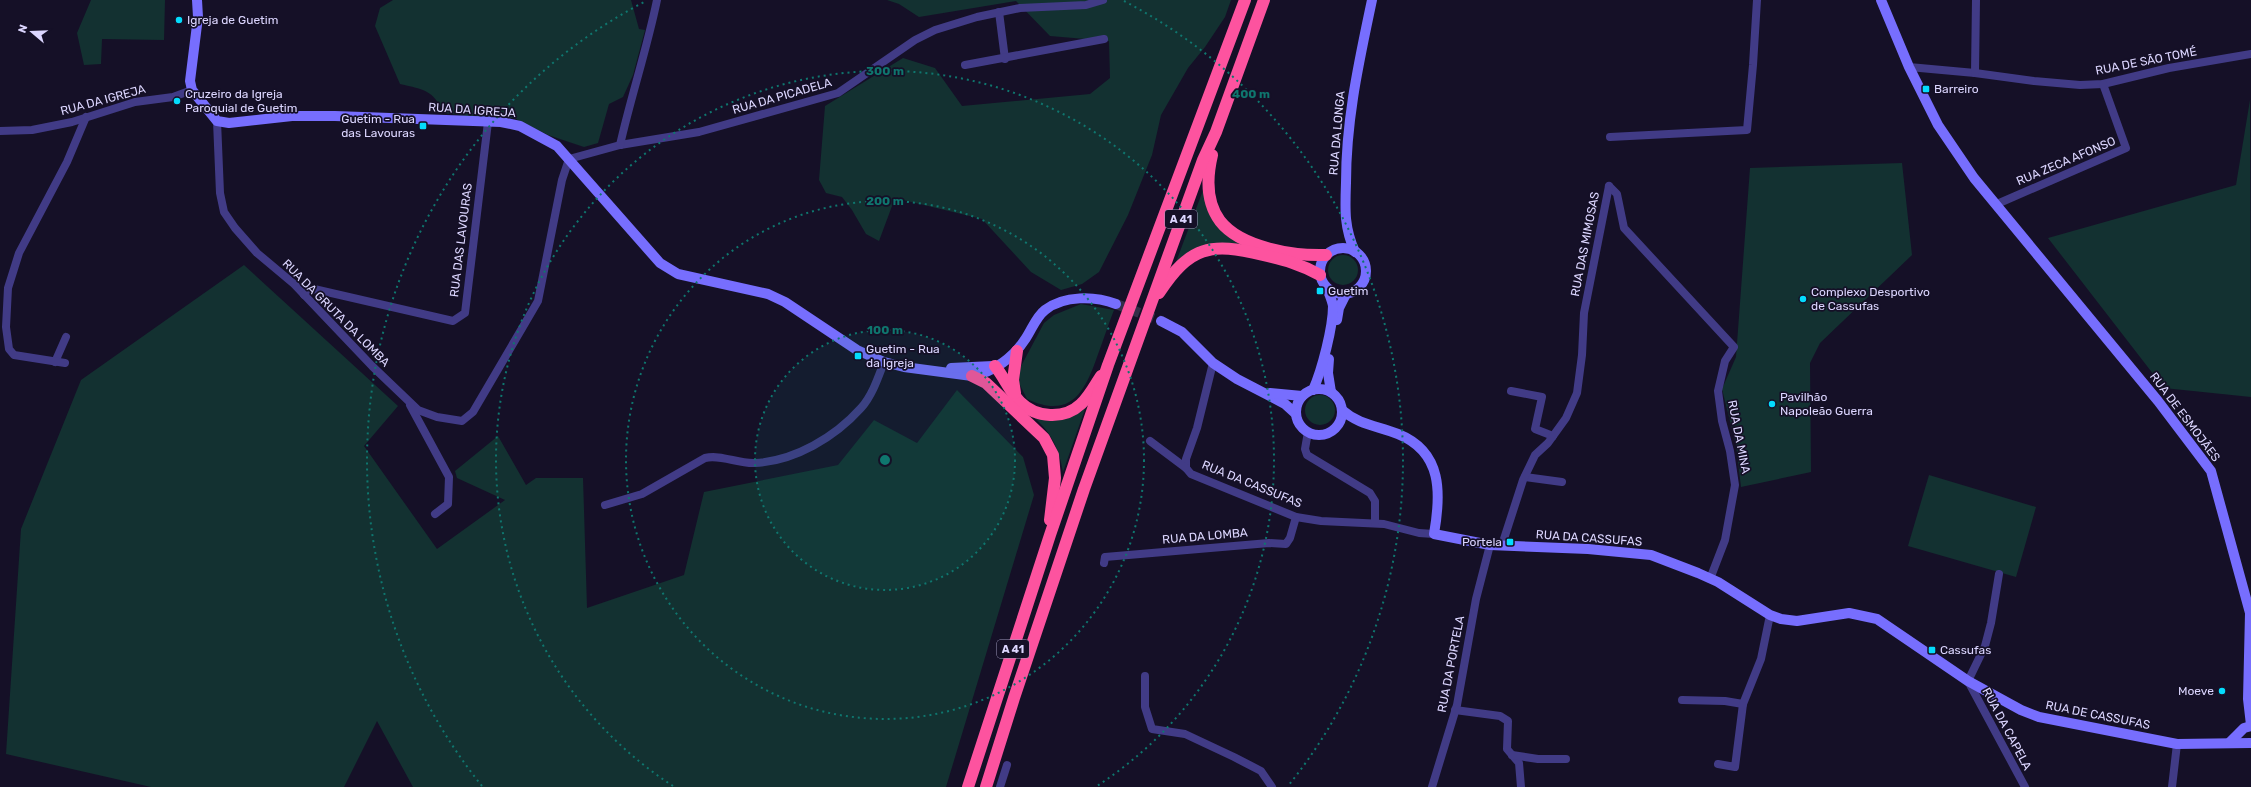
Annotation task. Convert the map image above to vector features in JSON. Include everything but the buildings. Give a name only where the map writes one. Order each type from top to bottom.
[{"type":"highway","name":"A 41","points":[[968,787],[1050,535],[1108,365],[1245,0]]},
{"type":"highway","name":"A 41","points":[[986,787],[1082,494],[1203,160],[1216,132],[1264,0]]},
{"type":"highway","points":[[1216,132],[1208,173],[1211,200],[1220,221],[1241,237],[1263,246],[1302,256],[1326,255]]},
{"type":"highway","points":[[1150,307],[1172,274],[1182,264],[1192,257],[1213,248],[1237,249],[1300,264],[1320,275]]},
{"type":"highway","points":[[1010,399],[1017,351]]},
{"type":"highway","points":[[972,376],[1029,409],[1041,414],[1063,415],[1081,404],[1108,365]]},
{"type":"highway","points":[[995,366],[999,390],[1010,399],[1036,428],[1044,438],[1053,454],[1055,478],[1050,535]]},
{"type":"main road","points":[[197,0],[198,17],[191,74],[192,90],[217,121]]},
{"type":"main road","name":"RUA DA LONGA","points":[[1346,294],[1354,291],[1364,280],[1364,264],[1355,252],[1347,232],[1346,167],[1350,104],[1372,0]]},
{"type":"main road","name":"RUA DE ESMOJÃES","points":[[1881,0],[1909,67],[1938,125],[1974,178],[2158,401],[2211,471],[2251,612],[2248,699],[2251,726]]},
{"type":"main road","name":"RUA DA IGREJA","points":[[217,121],[229,123],[292,116],[335,116],[488,122],[520,126],[544,137],[557,146],[660,263],[678,274],[768,294],[785,302],[857,350],[884,362],[904,367],[972,376],[985,373],[1005,361],[1017,351],[1045,310],[1074,299],[1106,300],[1116,304]]},
{"type":"main road","name":"RUA DA LONGA","points":[[1338,249],[1346,221]]},
{"type":"main road","points":[[1313,390],[1321,370],[1332,313],[1332,301],[1320,275],[1320,268],[1326,255],[1338,249],[1344,248],[1355,252]]},
{"type":"main road","points":[[1327,288],[1339,294],[1346,294],[1339,308],[1328,367],[1331,392]]},
{"type":"main road","points":[[1161,320],[1182,332],[1213,363],[1284,404],[1296,414]]},
{"type":"main road","name":"RUA DA IGREJA","points":[[927,369],[995,366]]},
{"type":"main road","points":[[1336,427],[1342,410],[1340,403],[1331,392],[1326,390],[1313,390],[1302,396],[1296,407],[1296,414],[1298,421],[1308,432],[1320,435],[1336,427],[1359,422]]},
{"type":"main road","points":[[1261,392],[1302,396]]},
{"type":"main road","points":[[1342,410],[1359,422],[1398,434],[1412,441],[1422,450],[1435,474],[1438,489],[1439,503],[1434,534]]},
{"type":"main road","name":"RUA DA CASSUFAS","points":[[1434,534],[1490,545],[1602,550],[1651,555],[1710,579],[1770,615],[1797,621],[1849,613],[1877,619],[1968,681]]},
{"type":"main road","name":"RUA DE CASSUFAS","points":[[1968,681],[2021,710],[2039,717],[2177,744],[2230,742],[2251,743]]},
{"type":"main road","points":[[2230,742],[2244,728],[2251,726]]},
{"type":"street","points":[[620,146],[631,96],[650,33],[657,0]]},
{"type":"street","name":"RUA DA PICADELA","points":[[570,159],[620,146],[699,132],[838,93],[915,40],[935,30],[998,12],[1020,8],[1086,5],[1103,0]]},
{"type":"street","points":[[1610,137],[1747,130],[1757,0]]},
{"type":"street","points":[[1975,73],[1976,0]]},
{"type":"street","points":[[998,12],[1004,59]]},
{"type":"street","points":[[965,65],[1004,59],[1104,39]]},
{"type":"street","name":"RUA DE SÃO TOMÉ","points":[[1909,67],[2080,85],[2103,84],[2169,68],[2251,54]]},
{"type":"street","name":"RUA ZECA AFONSO","points":[[1997,204],[2126,148],[2103,84]]},
{"type":"street","name":"RUA DA IGREJA","points":[[0,131],[32,130],[86,117],[135,102],[173,97],[192,90]]},
{"type":"street","points":[[65,363],[14,355],[9,349],[6,327],[8,288],[19,253],[67,162],[86,117]]},
{"type":"street","name":"RUA DA GRUTA DA LOMBA","points":[[217,121],[220,193],[224,212],[257,253],[304,295],[372,366],[408,400],[449,477],[448,504],[435,514]]},
{"type":"street","name":"RUA DAS LAVOURAS","points":[[304,295],[314,289],[453,321],[465,313],[488,122]]},
{"type":"street","points":[[408,400],[418,410],[437,417],[462,421],[474,412],[538,301],[562,180],[570,159]]},
{"type":"street","name":"RUA DAS MIMOSAS","points":[[1502,545],[1525,477],[1535,455],[1553,436],[1566,418],[1577,393],[1582,355],[1584,313],[1609,186],[1617,194],[1624,228],[1734,347]]},
{"type":"street","points":[[55,362],[66,337]]},
{"type":"street","name":"RUA DA MINA","points":[[1710,579],[1725,540],[1735,485],[1730,451],[1722,421],[1718,391],[1724,361],[1734,347]]},
{"type":"street","points":[[605,505],[642,494],[705,458],[713,456],[733,461],[756,463],[790,457],[820,442],[862,408],[875,386],[884,362]]},
{"type":"street","name":"RUA DA CASSUFAS","points":[[1186,468],[1186,459],[1197,428],[1213,363]]},
{"type":"street","points":[[1511,391],[1542,397],[1535,429],[1553,436]]},
{"type":"street","points":[[1308,432],[1305,449],[1308,454],[1370,493],[1374,501],[1375,523]]},
{"type":"street","name":"RUA DA CASSUFAS","points":[[1150,441],[1198,477],[1296,517],[1321,521],[1375,523],[1434,534]]},
{"type":"street","points":[[1525,477],[1562,482]]},
{"type":"street","name":"RUA DA LOMBA","points":[[1104,563],[1105,557],[1268,543],[1286,544],[1290,538],[1296,517]]},
{"type":"street","name":"RUA DA PORTELA","points":[[1432,787],[1456,710],[1476,599],[1490,545]]},
{"type":"street","points":[[1968,681],[1985,646],[1991,623],[1999,574]]},
{"type":"street","points":[[1718,764],[1735,767],[1743,704],[1761,659],[1770,615]]},
{"type":"street","points":[[1145,676],[1145,706],[1152,729],[1185,734],[1234,757],[1261,771],[1272,787]]},
{"type":"street","name":"RUA DA CAPELA","points":[[1968,681],[2025,787]]},
{"type":"street","points":[[1682,700],[1725,701],[1743,704]]},
{"type":"street","points":[[1456,710],[1500,716],[1508,721],[1507,749],[1519,763],[1521,787]]},
{"type":"street","points":[[2172,787],[2177,744]]},
{"type":"street","points":[[1512,755],[1538,759],[1566,759]]},
{"type":"street","points":[[1000,787],[1007,765]]},
{"type":"green space","points":[[91,0],[165,0],[164,40],[102,39],[101,64],[84,65],[77,33]]},
{"type":"green space","points":[[393,0],[631,0],[639,29],[645,30],[633,75],[623,97],[609,104],[598,143],[584,147],[548,135],[514,118],[478,118],[445,113],[436,99],[427,92],[422,89],[400,84],[375,26],[380,8]]},
{"type":"green space","points":[[887,0],[1231,0],[1225,17],[1205,47],[1188,68],[1161,115],[1152,155],[1128,215],[1099,272],[1082,284],[1061,290],[1031,272],[982,219],[895,198],[879,241],[866,234],[852,210],[842,197],[826,193],[819,180],[825,106],[903,58],[935,68],[962,106],[1090,94],[1110,78],[1109,41],[1050,36],[1016,1],[919,17],[899,4]]},
{"type":"green space","points":[[2250,100],[2251,397],[2164,388],[2048,238],[2236,185]]},
{"type":"green space","name":"Complexo Desportivo de Cassufas","points":[[1902,163],[1912,255],[1820,343],[1810,363],[1811,472],[1741,487],[1736,445],[1722,389],[1736,357],[1750,168]]},
{"type":"green space","points":[[1205,185],[1207,198],[1251,247],[1181,258],[1176,262]]},
{"type":"green space","points":[[1343,255],[1349,256],[1357,264],[1357,276],[1349,284],[1343,285],[1337,284],[1329,276],[1328,270],[1329,264],[1337,256]]},
{"type":"green space","points":[[244,265],[398,406],[364,446],[437,549],[505,500],[457,478],[455,471],[498,436],[526,485],[536,478],[583,478],[587,608],[684,575],[704,492],[838,465],[874,420],[917,443],[957,390],[1023,457],[1034,495],[946,787],[413,787],[377,721],[344,787],[151,787],[6,754],[21,529],[81,380]]},
{"type":"green space","points":[[1081,304],[1114,310],[1087,382],[1073,399],[1065,404],[1054,406],[1027,399],[1019,383],[1020,368],[1044,323],[1054,315]]},
{"type":"green space","points":[[1320,395],[1326,396],[1334,404],[1334,416],[1326,424],[1320,425],[1314,424],[1306,416],[1305,410],[1306,404],[1314,396]]},
{"type":"green space","points":[[1086,406],[1063,472],[1056,447],[1043,426],[1030,414]]},
{"type":"green space","points":[[1929,475],[2036,507],[2016,577],[1908,546]]},
{"type":"tunnel","points":[[1116,304],[1161,321]]},
{"type":"place","name":"Igreja de Guetim","points":[[179,20]]},
{"type":"place","name":"Barreiro","points":[[1926,89]]},
{"type":"place","name":"Cruzeiro da Igreja Paroquial de Guetim","points":[[177,101]]},
{"type":"place","name":"Guetim - Rua das Lavouras","points":[[423,126]]},
{"type":"place","name":"Guetim","points":[[1320,291]]},
{"type":"place","name":"Complexo Desportivo de Cassufas","points":[[1803,299]]},
{"type":"place","name":"Guetim - Rua da Igreja","points":[[858,356]]},
{"type":"place","name":"Pavilhão Napoleão Guerra","points":[[1772,404]]},
{"type":"place","name":"Portela","points":[[1510,542]]},
{"type":"place","name":"Cassufas","points":[[1932,650]]},
{"type":"place","name":"Moeve","points":[[2222,691]]}]
